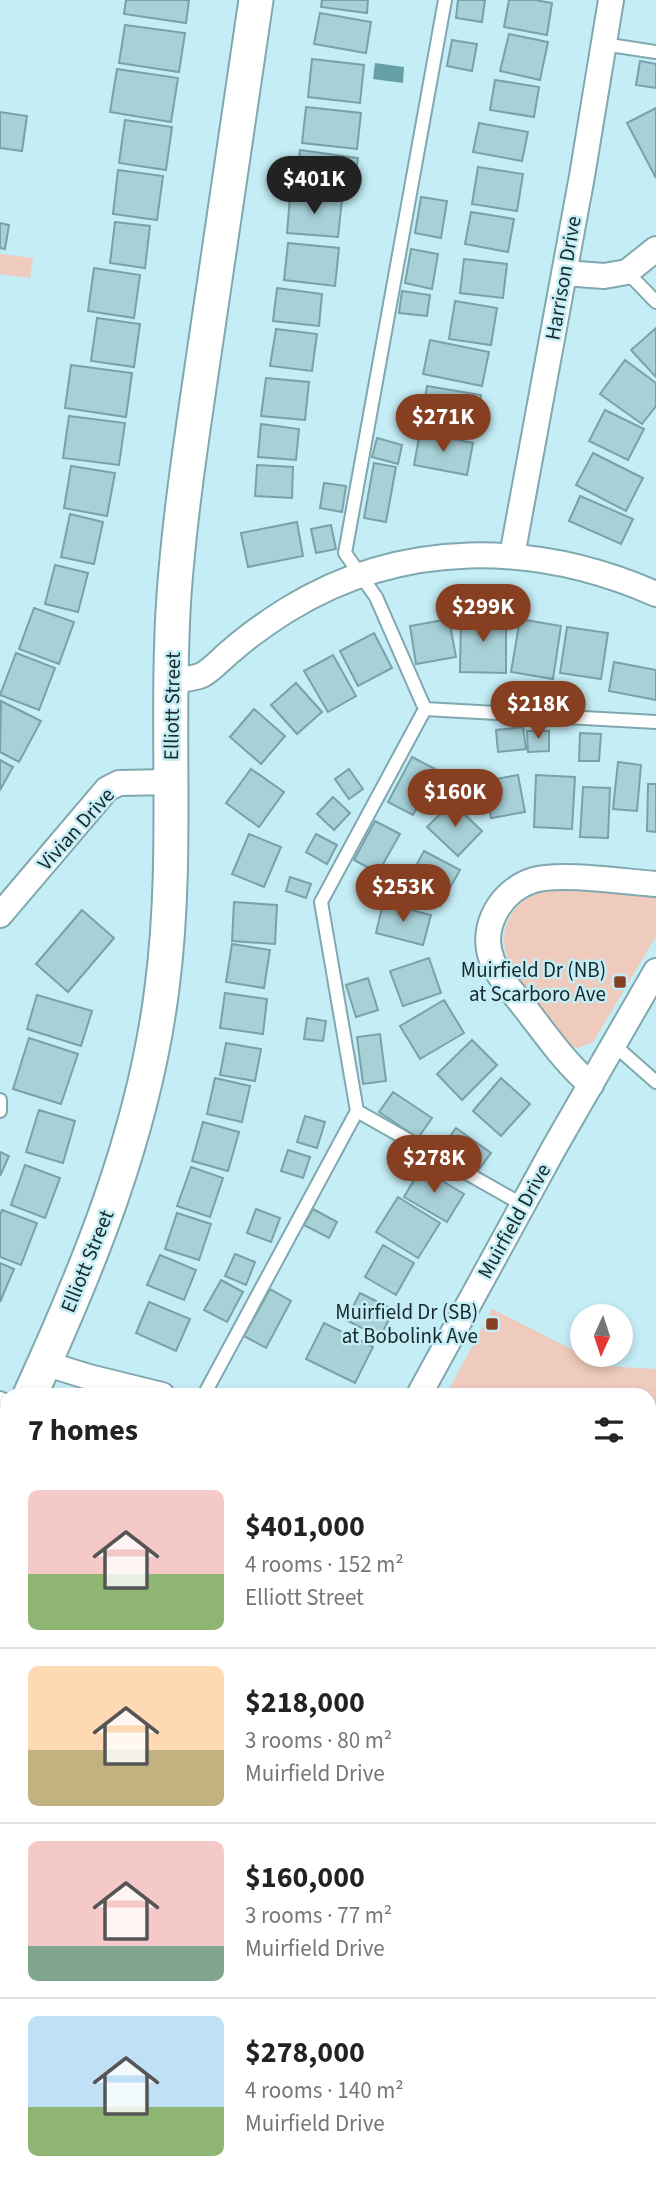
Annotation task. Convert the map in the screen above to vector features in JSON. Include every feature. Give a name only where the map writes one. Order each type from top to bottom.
[{"type":"street","name":"Elliott Street","points":[[33,1388],[85,1268],[117,1183],[144,1095],[156,1035],[167,937],[174,595],[183,500],[256,0]]},
{"type":"street","name":"Harrison Drive","points":[[512,556],[611,0]]},
{"type":"street","points":[[564,273],[604,276],[627,272],[656,250]]},
{"type":"street","points":[[171,681],[202,675],[232,649],[289,610],[361,573],[409,561],[484,555],[512,556],[601,572],[656,592]]},
{"type":"street","name":"Vivian Drive","points":[[0,915],[107,789],[118,783],[171,782]]},
{"type":"street","points":[[591,1085],[573,1069],[502,978],[492,960],[490,926],[496,909],[505,897],[519,886],[536,880],[554,878],[656,884]]},
{"type":"street","name":"Muirfield Drive","points":[[423,1388],[656,971]]},
{"type":"street","points":[[44,1363],[134,1388]]},
{"type":"lane","points":[[425,709],[376,597],[345,553],[445,0]]},
{"type":"lane","points":[[603,44],[656,52]]},
{"type":"lane","points":[[627,272],[656,302]]},
{"type":"lane","points":[[425,709],[656,722]]},
{"type":"lane","points":[[208,1388],[356,1111],[321,902],[425,709]]},
{"type":"lane","points":[[613,1044],[656,1082]]},
{"type":"lane","points":[[0,1100],[0,1111]]},
{"type":"lane","points":[[356,1111],[523,1205]]},
{"type":"shaded area","points":[[0,254],[33,258],[30,278],[0,274]]},
{"type":"shaded area","points":[[555,889],[656,895],[656,936],[595,1039],[592,1043],[577,1048],[565,1043],[532,1001],[512,969],[506,952],[504,936],[516,907],[533,896]]},
{"type":"shaded area","points":[[492,1309],[570,1348],[570,1367],[656,1369],[656,1388],[450,1388]]},
{"type":"water","points":[[375,63],[404,67],[403,83],[373,79]]},
{"type":"building","points":[[126,0],[189,0],[186,23],[124,14]]},
{"type":"building","points":[[322,0],[368,0],[367,13],[321,7]]},
{"type":"building","points":[[458,0],[485,0],[482,22],[456,18]]},
{"type":"building","points":[[509,0],[552,3],[547,35],[504,27]]},
{"type":"building","points":[[320,13],[371,22],[366,53],[314,44]]},
{"type":"building","points":[[125,25],[185,33],[179,72],[119,63]]},
{"type":"building","points":[[509,34],[548,42],[540,80],[500,71]]},
{"type":"building","points":[[452,40],[477,44],[472,71],[447,66]]},
{"type":"building","points":[[312,59],[364,65],[360,103],[308,97]]},
{"type":"building","points":[[640,61],[656,64],[656,88],[636,85]]},
{"type":"building","points":[[117,69],[178,78],[171,122],[110,112]]},
{"type":"building","points":[[495,80],[539,87],[534,117],[490,110]]},
{"type":"building","points":[[306,107],[361,113],[357,149],[302,143]]},
{"type":"building","points":[[656,108],[656,178],[627,123]]},
{"type":"building","points":[[0,112],[27,116],[22,151],[0,148]]},
{"type":"building","points":[[125,120],[172,127],[166,170],[119,163]]},
{"type":"building","points":[[479,123],[528,132],[522,161],[473,152]]},
{"type":"building","points":[[300,150],[358,158],[352,194],[295,186]]},
{"type":"building","points":[[478,167],[523,174],[517,211],[472,204]]},
{"type":"building","points":[[118,170],[163,176],[157,220],[113,214]]},
{"type":"building","points":[[290,196],[342,200],[338,237],[287,233]]},
{"type":"building","points":[[421,197],[447,201],[441,238],[415,233]]},
{"type":"building","points":[[471,212],[514,219],[508,252],[465,244]]},
{"type":"building","points":[[115,222],[150,226],[145,268],[110,263]]},
{"type":"building","points":[[0,223],[9,225],[5,249],[0,248]]},
{"type":"building","points":[[288,243],[339,248],[335,286],[284,280]]},
{"type":"building","points":[[411,249],[438,254],[432,289],[405,283]]},
{"type":"building","points":[[464,259],[507,264],[503,298],[460,293]]},
{"type":"building","points":[[94,268],[140,275],[134,318],[88,311]]},
{"type":"building","points":[[277,288],[322,294],[319,326],[273,321]]},
{"type":"building","points":[[402,291],[430,295],[427,316],[399,313]]},
{"type":"building","points":[[455,301],[497,308],[491,345],[449,339]]},
{"type":"building","points":[[97,318],[140,324],[134,367],[91,361]]},
{"type":"building","points":[[656,328],[656,377],[631,350]]},
{"type":"building","points":[[276,329],[317,334],[312,371],[270,366]]},
{"type":"building","points":[[430,340],[489,352],[482,386],[423,374]]},
{"type":"building","points":[[625,360],[656,383],[656,406],[642,424],[600,394]]},
{"type":"building","points":[[71,365],[132,373],[126,417],[65,408]]},
{"type":"building","points":[[266,378],[309,382],[305,420],[261,416]]},
{"type":"building","points":[[427,386],[481,395],[475,432],[421,423]]},
{"type":"building","points":[[605,410],[644,429],[628,460],[589,441]]},
{"type":"building","points":[[69,416],[125,423],[119,465],[63,458]]},
{"type":"building","points":[[261,424],[299,429],[296,460],[258,457]]},
{"type":"building","points":[[420,432],[473,443],[467,475],[414,465]]},
{"type":"building","points":[[377,438],[402,445],[398,464],[372,457]]},
{"type":"building","points":[[593,453],[643,478],[626,511],[576,485]]},
{"type":"building","points":[[374,463],[396,467],[386,522],[364,518]]},
{"type":"building","points":[[257,465],[293,467],[292,498],[255,496]]},
{"type":"building","points":[[71,466],[115,473],[107,516],[64,508]]},
{"type":"building","points":[[324,483],[346,486],[342,512],[320,508]]},
{"type":"building","points":[[580,496],[633,519],[621,544],[569,521]]},
{"type":"building","points":[[70,514],[103,522],[94,564],[61,557]]},
{"type":"building","points":[[297,522],[303,556],[248,567],[241,533]]},
{"type":"building","points":[[331,525],[336,549],[316,553],[311,529]]},
{"type":"building","points":[[55,565],[88,573],[78,612],[45,604]]},
{"type":"building","points":[[34,608],[74,622],[59,664],[19,649]]},
{"type":"building","points":[[461,615],[506,615],[506,673],[460,672]]},
{"type":"building","points":[[449,619],[456,657],[416,664],[410,626]]},
{"type":"building","points":[[520,619],[561,626],[553,679],[511,672]]},
{"type":"building","points":[[567,627],[608,633],[601,679],[560,673]]},
{"type":"building","points":[[374,633],[392,668],[358,686],[340,651]]},
{"type":"building","points":[[16,653],[55,668],[39,710],[0,695]]},
{"type":"building","points":[[333,655],[356,696],[328,712],[304,671]]},
{"type":"building","points":[[614,662],[656,670],[656,700],[609,691]]},
{"type":"building","points":[[296,683],[322,712],[297,734],[271,705]]},
{"type":"building","points":[[1,701],[41,721],[19,762],[0,752]]},
{"type":"building","points":[[254,709],[285,736],[261,764],[230,737]]},
{"type":"building","points":[[523,727],[526,749],[498,752],[496,730]]},
{"type":"building","points":[[527,731],[549,731],[549,751],[528,752]]},
{"type":"building","points":[[580,733],[601,734],[599,761],[579,761]]},
{"type":"building","points":[[412,757],[437,770],[413,815],[388,802]]},
{"type":"building","points":[[0,760],[13,767],[0,790]]},
{"type":"building","points":[[618,762],[641,765],[637,811],[613,809]]},
{"type":"building","points":[[251,769],[284,792],[259,827],[226,803]]},
{"type":"building","points":[[349,769],[363,789],[349,799],[335,779]]},
{"type":"building","points":[[518,775],[525,812],[491,818],[484,781]]},
{"type":"building","points":[[536,775],[575,777],[572,829],[534,827]]},
{"type":"building","points":[[648,784],[656,784],[656,832],[647,831]]},
{"type":"building","points":[[583,787],[610,788],[608,838],[580,837]]},
{"type":"building","points":[[333,797],[350,813],[334,830],[317,814]]},
{"type":"building","points":[[452,802],[482,831],[458,856],[427,827]]},
{"type":"building","points":[[375,821],[400,834],[378,873],[354,860]]},
{"type":"building","points":[[249,834],[281,847],[264,887],[232,874]]},
{"type":"building","points":[[316,834],[337,845],[327,864],[306,852]]},
{"type":"building","points":[[424,851],[460,870],[440,906],[405,886]]},
{"type":"building","points":[[290,877],[311,884],[306,898],[286,891]]},
{"type":"building","points":[[234,902],[277,905],[275,944],[232,941]]},
{"type":"building","points":[[383,903],[431,915],[423,945],[376,933]]},
{"type":"building","points":[[82,910],[114,938],[68,992],[36,964]]},
{"type":"building","points":[[232,944],[270,950],[264,988],[226,982]]},
{"type":"building","points":[[429,958],[441,993],[403,1006],[390,971]]},
{"type":"building","points":[[368,978],[378,1010],[356,1017],[346,985]]},
{"type":"building","points":[[225,993],[267,999],[263,1034],[220,1028]]},
{"type":"building","points":[[37,995],[92,1011],[81,1046],[27,1029]]},
{"type":"building","points":[[444,1000],[464,1033],[420,1059],[400,1026]]},
{"type":"building","points":[[307,1018],[326,1021],[323,1041],[304,1039]]},
{"type":"building","points":[[380,1034],[386,1081],[363,1084],[357,1037]]},
{"type":"building","points":[[29,1038],[78,1054],[61,1104],[13,1089]]},
{"type":"building","points":[[472,1040],[497,1065],[462,1100],[437,1074]]},
{"type":"building","points":[[226,1043],[261,1049],[255,1081],[220,1075]]},
{"type":"building","points":[[215,1078],[250,1086],[242,1122],[207,1114]]},
{"type":"building","points":[[501,1078],[530,1104],[501,1136],[473,1111]]},
{"type":"building","points":[[393,1092],[432,1118],[418,1138],[379,1112]]},
{"type":"building","points":[[39,1110],[75,1121],[63,1163],[26,1152]]},
{"type":"building","points":[[305,1116],[325,1122],[317,1148],[297,1142]]},
{"type":"building","points":[[203,1122],[239,1132],[228,1171],[192,1161]]},
{"type":"building","points":[[456,1128],[491,1153],[477,1172],[442,1147]]},
{"type":"building","points":[[288,1150],[310,1157],[303,1178],[281,1171]]},
{"type":"building","points":[[0,1152],[9,1156],[0,1176]]},
{"type":"building","points":[[25,1165],[60,1178],[45,1218],[11,1205]]},
{"type":"building","points":[[191,1167],[223,1178],[210,1217],[177,1206]]},
{"type":"building","points":[[421,1168],[464,1194],[447,1222],[404,1197]]},
{"type":"building","points":[[398,1197],[440,1223],[418,1258],[376,1232]]},
{"type":"building","points":[[256,1209],[280,1218],[271,1242],[247,1233]]},
{"type":"building","points":[[313,1209],[337,1222],[329,1238],[304,1225]]},
{"type":"building","points":[[2,1210],[37,1223],[21,1265],[0,1257]]},
{"type":"building","points":[[177,1213],[211,1224],[199,1260],[165,1249]]},
{"type":"building","points":[[383,1245],[414,1263],[396,1295],[365,1277]]},
{"type":"building","points":[[235,1254],[255,1262],[246,1285],[225,1276]]},
{"type":"building","points":[[160,1255],[196,1270],[184,1300],[147,1285]]},
{"type":"building","points":[[0,1263],[14,1269],[0,1302]]},
{"type":"building","points":[[221,1280],[243,1292],[227,1322],[204,1310]]},
{"type":"building","points":[[270,1289],[291,1301],[266,1348],[244,1336]]},
{"type":"building","points":[[360,1293],[394,1310],[380,1337],[346,1320]]},
{"type":"building","points":[[149,1302],[190,1319],[176,1351],[136,1333]]},
{"type":"building","points":[[324,1323],[373,1347],[355,1383],[306,1359]]},
{"type":"place","name":"Muirfield Dr (NB) at Scarboro Ave","points":[[620,982]]},
{"type":"place","name":"Muirfield Dr (SB) at Bobolink Ave","points":[[492,1324]]}]
